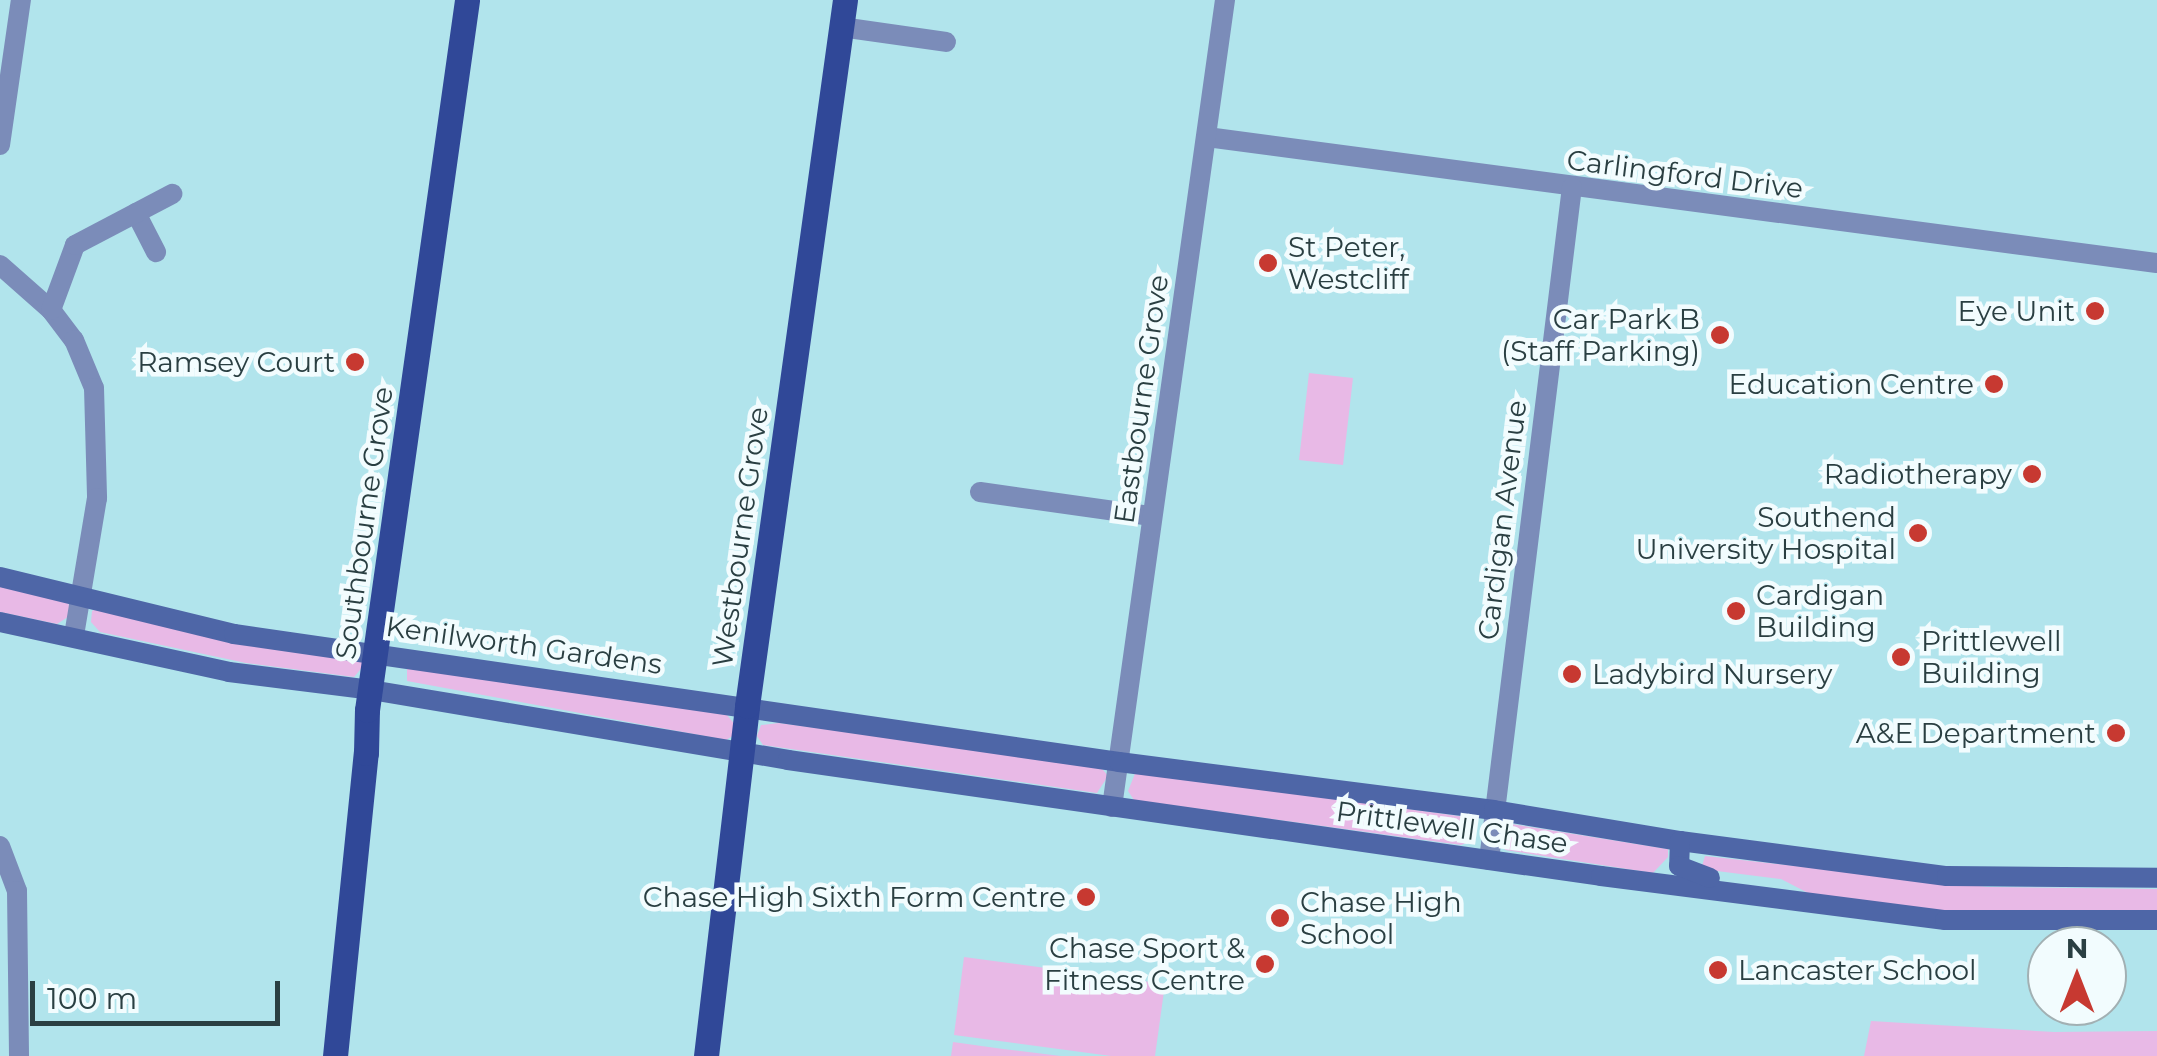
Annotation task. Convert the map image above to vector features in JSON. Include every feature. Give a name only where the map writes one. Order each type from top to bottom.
[{"type":"main road","name":"Southbourne Grove","points":[[335,1056],[370,690],[468,0]]},
{"type":"main road","name":"Westbourne Grove","points":[[706,1056],[747,706],[845,0]]},
{"type":"street","points":[[0,145],[21,0]]},
{"type":"street","name":"Eastbourne Grove","points":[[1112,806],[1226,0]]},
{"type":"street","points":[[841,27],[946,42]]},
{"type":"street","name":"Carlingford Drive","points":[[1206,137],[2157,263]]},
{"type":"street","name":"Cardigan Avenue","points":[[1489,860],[1572,188]]},
{"type":"street","points":[[51,310],[75,244],[172,194]]},
{"type":"street","points":[[136,213],[156,252]]},
{"type":"street","points":[[0,265],[51,310],[74,340],[94,388],[96,498],[74,636]]},
{"type":"street","points":[[980,492],[1151,516]]},
{"type":"street","name":"Kenilworth Gardens","points":[[0,577],[81,593],[234,634],[747,706]]},
{"type":"street","points":[[0,622],[229,672],[743,746],[732,715],[620,686]]},
{"type":"street","points":[[376,655],[386,679],[526,717]]},
{"type":"street","name":"Prittlewell Chase","points":[[747,706],[1120,762],[1494,810],[1688,842],[1947,876],[2157,878]]},
{"type":"street","name":"Prittlewell Chase","points":[[743,746],[1112,806],[1945,920],[2157,920]]},
{"type":"street","points":[[1688,842],[1679,866],[1686,872],[1758,886],[1803,902]]},
{"type":"street","points":[[0,846],[17,892],[19,1056]]},
{"type":"street","points":[[1649,882],[1666,882],[1686,872]]},
{"type":"shaded area","points":[[1309,373],[1353,378],[1343,465],[1299,460]]},
{"type":"shaded area","points":[[0,584],[67,597],[71,615],[57,624],[0,612]]},
{"type":"shaded area","points":[[101,606],[361,658],[365,664],[354,677],[246,663],[100,632],[91,622],[92,611]]},
{"type":"shaded area","points":[[407,664],[727,715],[737,727],[736,734],[726,740],[407,681]]},
{"type":"shaded area","points":[[779,723],[1099,765],[1108,776],[1097,793],[763,745],[757,736],[761,725]]},
{"type":"shaded area","points":[[1136,771],[1466,817],[1475,829],[1474,840],[1461,845],[1134,800],[1128,791]]},
{"type":"shaded area","points":[[1512,824],[1668,849],[1668,857],[1653,873],[1505,850],[1502,829]]},
{"type":"shaded area","points":[[1705,856],[1988,887],[2157,889],[2157,912],[1937,910],[1810,894],[1781,879],[1701,869]]},
{"type":"shaded area","points":[[964,957],[1165,984],[1155,1056],[1111,1056],[954,1035]]},
{"type":"shaded area","points":[[1871,1021],[2054,1032],[2157,1031],[2157,1056],[1864,1056]]},
{"type":"shaded area","points":[[953,1042],[1003,1049],[1061,1056],[951,1056]]},
{"type":"place","name":"St Peter, Westcliff","points":[[1268,263]]},
{"type":"place","name":"Eye Unit","points":[[2095,311]]},
{"type":"place","name":"Car Park B (Staff Parking)","points":[[1720,335]]},
{"type":"place","name":"Ramsey Court","points":[[355,362]]},
{"type":"place","name":"Education Centre","points":[[1994,384]]},
{"type":"place","name":"Radiotherapy","points":[[2032,474]]},
{"type":"place","name":"Southend University Hospital","points":[[1918,533]]},
{"type":"place","name":"Cardigan Building","points":[[1736,611]]},
{"type":"place","name":"Prittlewell Building","points":[[1901,657]]},
{"type":"place","name":"Ladybird Nursery","points":[[1572,674]]},
{"type":"place","name":"A&E Department","points":[[2116,733]]},
{"type":"place","name":"Chase High Sixth Form Centre","points":[[1086,897]]},
{"type":"place","name":"Chase High School","points":[[1280,918]]},
{"type":"place","name":"Chase Sport & Fitness Centre","points":[[1265,964]]},
{"type":"place","name":"Lancaster School","points":[[1718,970]]}]
